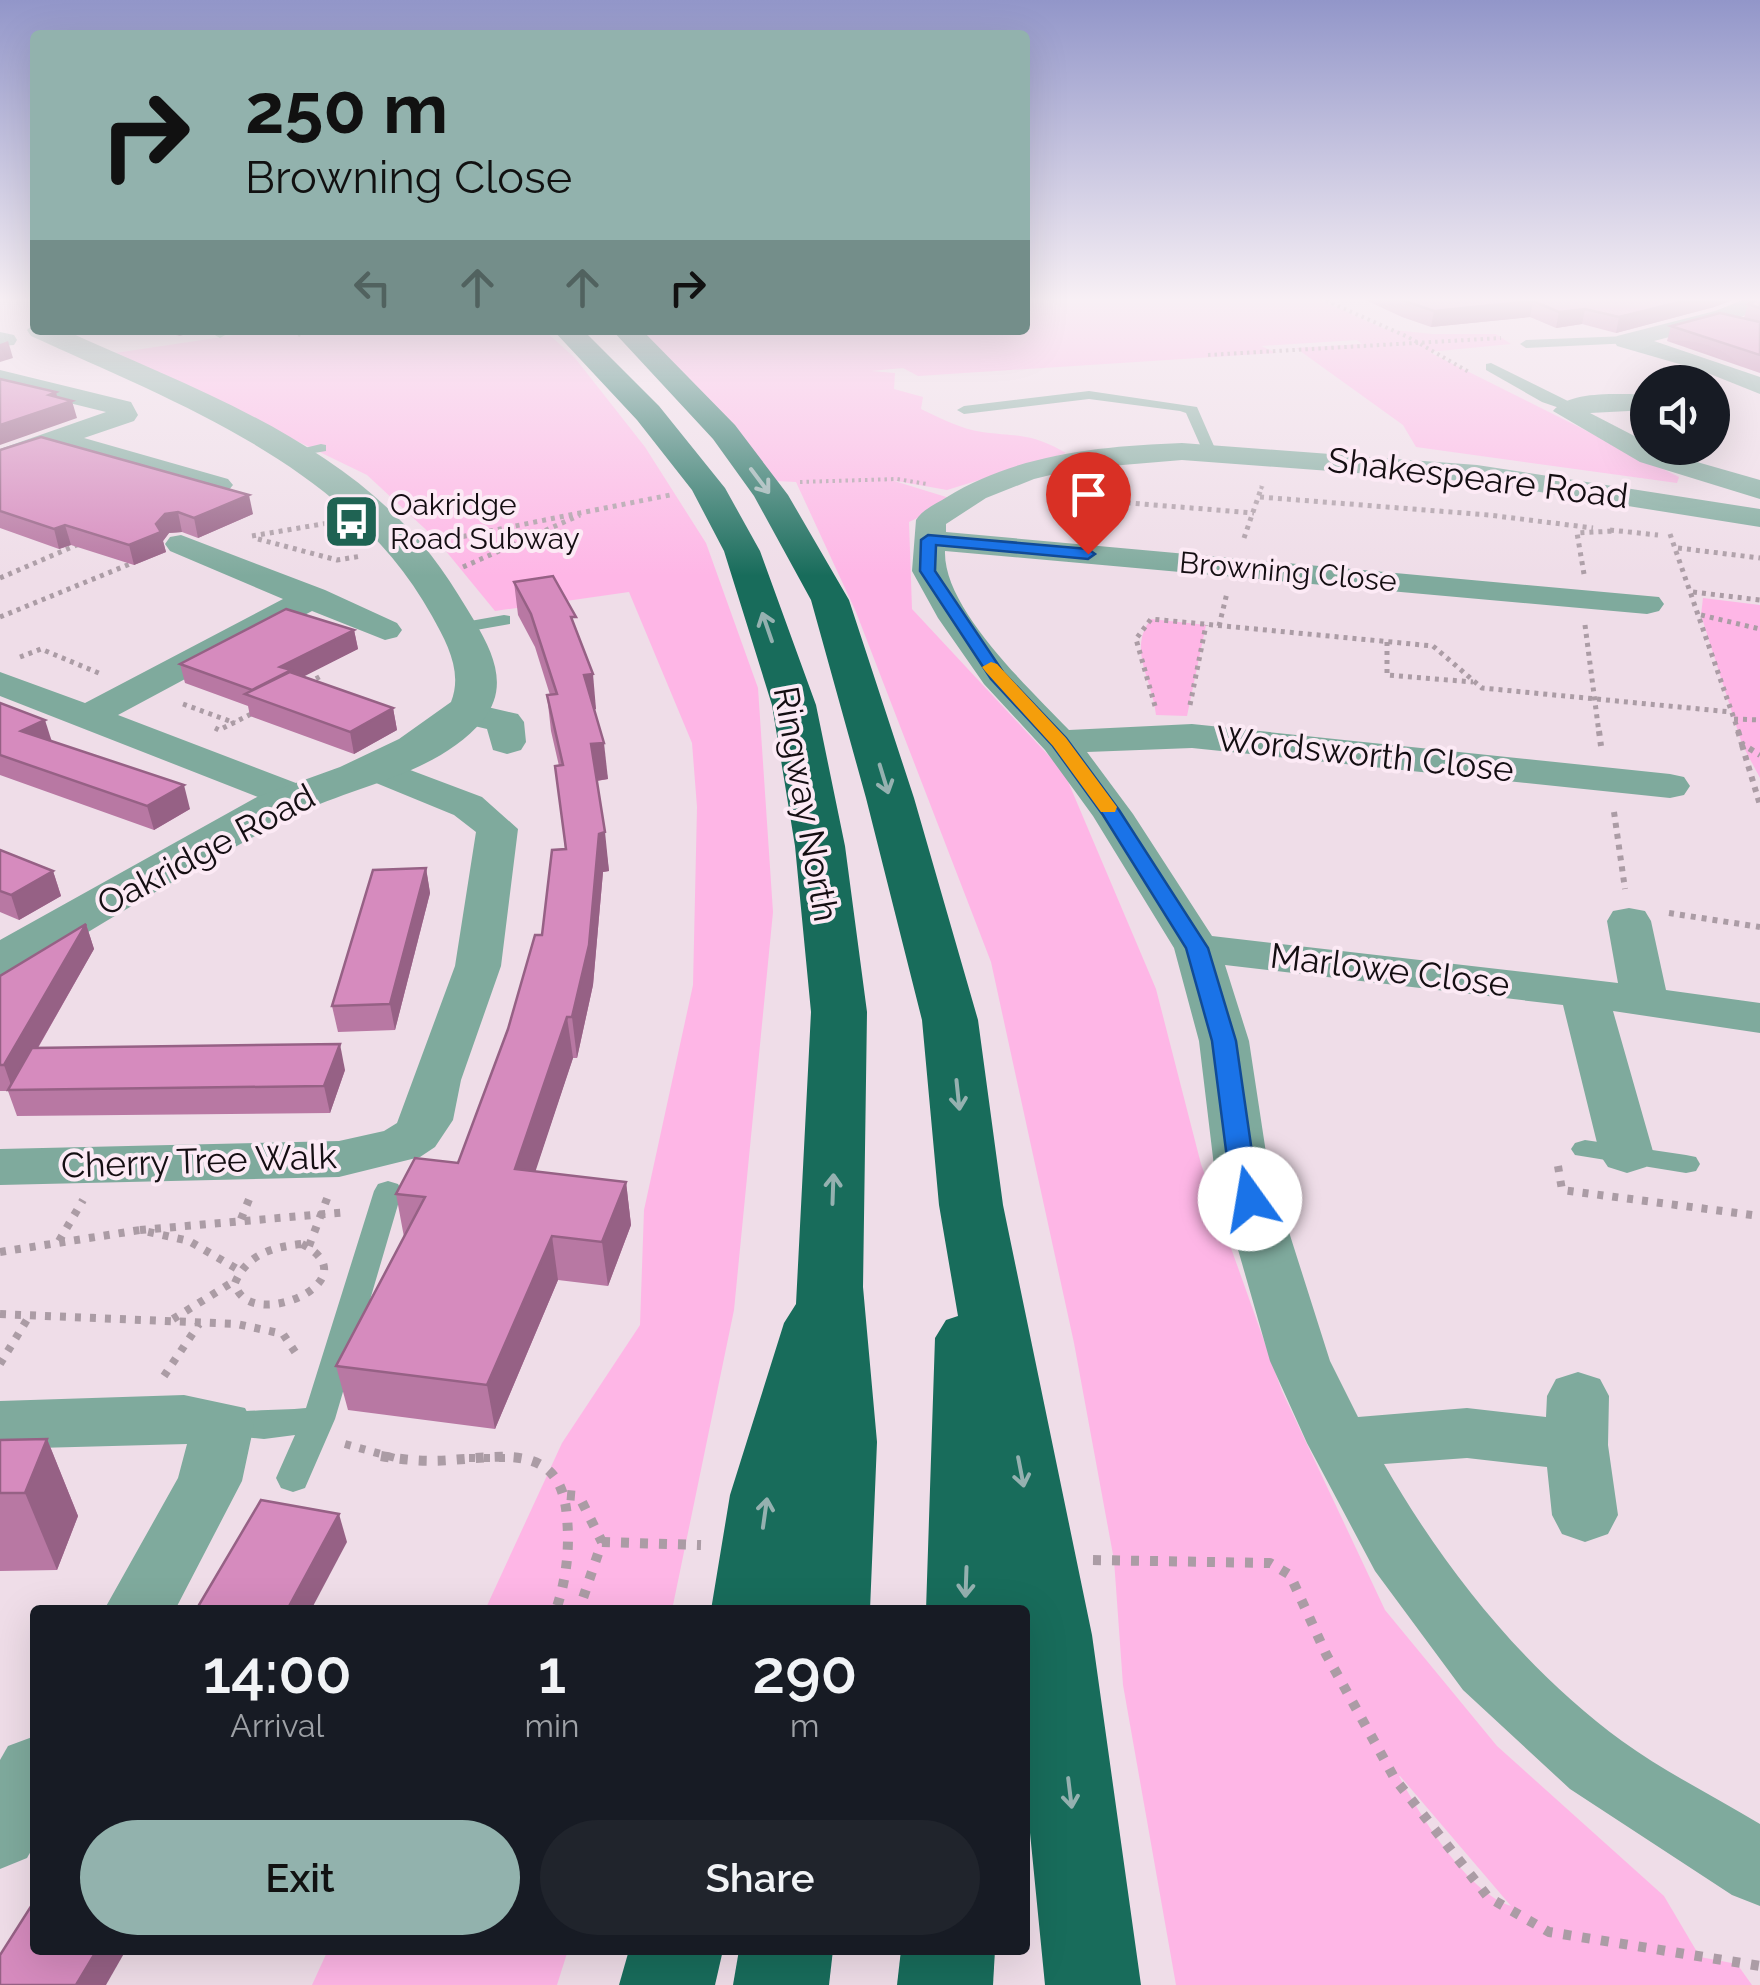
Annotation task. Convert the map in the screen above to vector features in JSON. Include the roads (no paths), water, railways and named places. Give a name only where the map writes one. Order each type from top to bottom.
[{"type":"highway","name":"Ringway North","points":[[626,391],[708,488],[742,551],[794,705],[820,846],[839,1012],[829,1286]]},
{"type":"highway","name":"Ringway North","points":[[684,391],[724,432],[770,495],[830,600],[890,798],[950,1020],[970,1204]]},
{"type":"highway","points":[[966,1605],[970,1204]]},
{"type":"highway","points":[[970,1204],[1051,1635],[1092,1985]]},
{"type":"highway","points":[[752,1605],[768,1495],[829,1286]]},
{"type":"highway","points":[[829,1286],[840,1442],[830,1605]]},
{"type":"highway","points":[[667,1985],[675,1955]]},
{"type":"highway","points":[[780,1985],[785,1955]]},
{"type":"highway","points":[[945,1985],[948,1955]]},
{"type":"street","points":[[0,459],[124,415],[122,408],[51,391]]},
{"type":"street","points":[[176,391],[306,450],[385,522],[430,576],[482,624],[476,663],[478,688],[466,713],[505,722],[507,742]]},
{"type":"street","points":[[1630,403],[1566,410],[1650,456],[1760,490]]},
{"type":"street","points":[[55,439],[218,485]]},
{"type":"street","name":"Shakespeare Road","points":[[928,540],[931,520],[956,500],[1014,477],[1120,455],[1210,454],[1410,466],[1554,483],[1760,518]]},
{"type":"street","points":[[928,540],[928,571],[955,618],[997,676],[1059,742],[1112,814],[1197,948],[1224,1041],[1241,1166],[1300,1362],[1339,1444],[1399,1551],[1488,1668],[1596,1766],[1760,1868]]},
{"type":"street","name":"Browning Close","points":[[928,540],[1645,605]]},
{"type":"street","points":[[181,544],[386,630]]},
{"type":"street","points":[[89,716],[312,597]]},
{"type":"street","points":[[0,682],[32,664]]},
{"type":"street","points":[[0,682],[295,797]]},
{"type":"street","name":"Oakridge Road","points":[[2,959],[295,797],[373,768],[466,713]]},
{"type":"street","name":"Wordsworth Close","points":[[1059,742],[1142,736],[1199,737],[1671,786]]},
{"type":"street","name":"Cherry Tree Walk","points":[[0,1166],[339,1159],[400,1145],[416,1135],[427,1120],[436,1080],[478,966],[497,829],[468,806],[373,768]]},
{"type":"street","points":[[1628,914],[1645,1002]]},
{"type":"street","name":"Marlowe Close","points":[[1197,948],[1584,992],[1760,1018]]},
{"type":"street","points":[[1584,992],[1606,1152]]},
{"type":"street","points":[[0,1424],[184,1419],[223,1425],[210,1481],[142,1605]]},
{"type":"street","points":[[1339,1444],[1577,1420],[1585,1515]]},
{"type":"street","points":[[0,1832],[30,1780]]},
{"type":"lane","points":[[1532,391],[1571,408]]},
{"type":"lane","points":[[964,410],[1089,394],[1182,407],[1192,410],[1210,454]]},
{"type":"lane","points":[[1606,1152],[1686,1164]]},
{"type":"lane","points":[[293,1478],[319,1419],[385,1200]]},
{"type":"lane","points":[[223,1425],[264,1426],[319,1419]]},
{"type":"place","name":"Oakridge Road Subway","points":[[351,522]]}]
